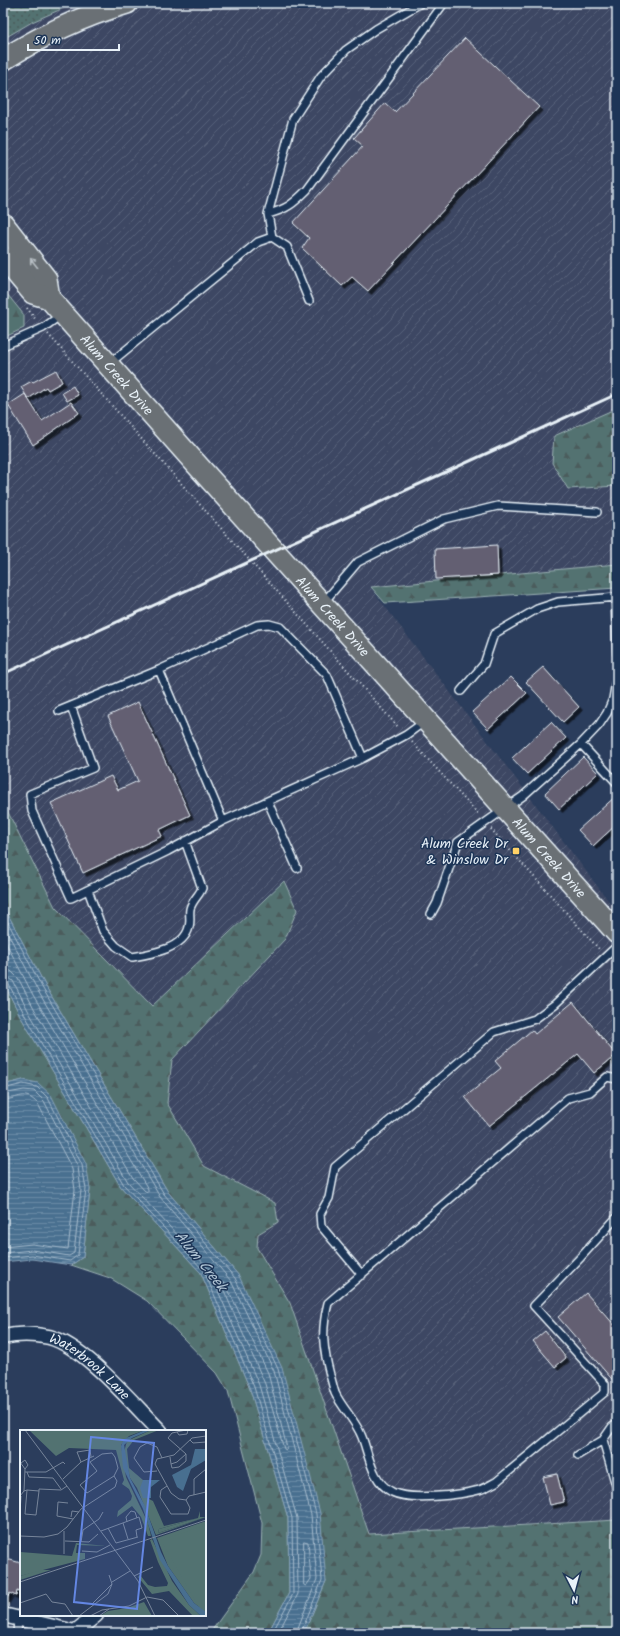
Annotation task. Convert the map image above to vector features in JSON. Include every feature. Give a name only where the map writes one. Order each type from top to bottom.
[{"type":"main road","points":[[3,60],[27,44],[74,21],[127,3]]},
{"type":"main road","points":[[3,224],[46,279],[49,298]]},
{"type":"main road","name":"Alum Creek Drive","points":[[3,257],[33,293],[49,298],[505,810],[617,933]]},
{"type":"street","name":"Waterbrook Lane","points":[[3,1337],[34,1336],[49,1338],[65,1344],[77,1351],[101,1372],[159,1430]]},
{"type":"street","points":[[3,1615],[75,1632],[95,1616]]},
{"type":"lane","points":[[308,301],[287,247],[272,237],[268,214],[293,119],[321,76],[346,50],[376,29],[421,3]]},
{"type":"lane","points":[[268,214],[283,210],[295,202],[307,190],[444,3]]},
{"type":"lane","points":[[108,364],[258,242],[272,237]]},
{"type":"lane","points":[[3,346],[43,328],[63,314]]},
{"type":"lane","points":[[323,604],[358,562],[444,519],[498,506],[597,512]]},
{"type":"lane","points":[[461,691],[484,664],[494,634],[537,609],[558,602],[616,597],[617,653]]},
{"type":"lane","points":[[59,711],[159,670],[257,625],[269,624],[280,627],[327,675],[363,758]]},
{"type":"lane","points":[[159,670],[223,821]]},
{"type":"lane","points":[[431,914],[437,902],[458,842],[505,810],[581,744],[599,725],[607,713],[613,699],[617,675]]},
{"type":"lane","points":[[71,706],[93,768],[30,794],[32,811],[71,898],[168,851],[223,821],[363,758],[406,735],[426,720]]},
{"type":"lane","points":[[581,744],[617,783]]},
{"type":"lane","points":[[268,802],[297,868]]},
{"type":"lane","points":[[88,890],[103,932],[116,946],[132,957],[161,952],[183,939],[189,928],[190,910],[194,900],[200,894],[202,888],[186,841]]},
{"type":"lane","points":[[362,1275],[321,1226],[320,1214],[329,1198],[335,1167],[494,1032],[534,1019],[555,1004],[617,946]]},
{"type":"lane","points":[[617,1079],[607,1078],[590,1092],[568,1098],[328,1303],[324,1319],[324,1354],[335,1393],[362,1436],[372,1468],[381,1484],[392,1492],[405,1496],[457,1494],[480,1490],[496,1482],[605,1392],[605,1384],[534,1306],[617,1217]]},
{"type":"lane","points":[[578,1455],[603,1440],[612,1427],[617,1424]]},
{"type":"lane","points":[[603,1440],[617,1489]]},
{"type":"lane","points":[[17,1633],[18,1619]]},
{"type":"path","points":[[23,304],[486,823],[516,859],[617,968]]},
{"type":"shaded area","points":[[75,3],[617,3],[617,408],[554,436],[568,489],[617,486],[617,564],[371,588],[617,912],[617,1520],[369,1534],[290,1303],[257,1248],[258,1234],[275,1203],[204,1166],[167,1103],[172,1060],[285,939],[283,881],[152,1006],[55,907],[3,802],[3,332],[7,336],[24,315],[3,289],[3,39],[32,22]]},
{"type":"green space","points":[[3,3],[75,3],[32,22],[3,39]]},
{"type":"green space","points":[[3,289],[24,315],[24,328],[7,336],[3,332]]},
{"type":"green space","points":[[617,408],[617,486],[568,489],[552,463],[554,436]]},
{"type":"green space","points":[[617,564],[617,588],[385,603],[371,587]]},
{"type":"green space","points":[[3,802],[55,907],[152,1006],[284,881],[297,910],[285,939],[172,1060],[167,1103],[204,1166],[275,1203],[278,1222],[258,1234],[257,1248],[290,1303],[369,1534],[617,1520],[617,1633],[304,1633],[326,1581],[239,1276],[168,1192],[46,987],[3,905]]},
{"type":"green space","points":[[3,982],[22,1019],[121,1187],[201,1273],[250,1389],[288,1518],[289,1593],[268,1633],[210,1633],[254,1572],[261,1555],[262,1523],[228,1391],[217,1373],[147,1301],[110,1278],[71,1265],[83,1257],[90,1189],[23,1080],[3,1085]]},
{"type":"water","name":"Alum Creek","points":[[3,905],[46,987],[168,1192],[239,1276],[282,1368],[320,1513],[326,1581],[304,1633],[268,1633],[289,1593],[288,1518],[250,1389],[201,1273],[121,1187],[22,1019],[3,982]]},
{"type":"water","points":[[23,1080],[38,1083],[51,1095],[86,1164],[90,1189],[83,1257],[71,1265],[32,1259],[3,1262],[3,1085]]},
{"type":"building","points":[[465,38],[539,107],[368,291],[352,277],[342,286],[302,248],[309,238],[293,223],[363,146],[354,138],[385,103],[395,112]]},
{"type":"building","points":[[56,370],[62,382],[48,390],[46,387],[28,399],[21,387]]},
{"type":"building","points":[[73,386],[78,395],[67,401],[62,393]]},
{"type":"building","points":[[25,394],[42,421],[71,402],[79,413],[33,445],[8,405]]},
{"type":"building","points":[[497,545],[498,575],[436,579],[435,549]]},
{"type":"building","points":[[543,667],[579,707],[563,722],[526,682]]},
{"type":"building","points":[[511,677],[527,693],[488,729],[472,712]]},
{"type":"building","points":[[138,702],[190,815],[159,830],[162,836],[83,873],[51,803],[111,776],[118,790],[138,781],[108,716]]},
{"type":"building","points":[[551,722],[566,738],[527,774],[512,758]]},
{"type":"building","points":[[583,757],[598,773],[559,809],[545,793]]},
{"type":"building","points":[[617,795],[617,824],[593,846],[578,830]]},
{"type":"building","points":[[573,1002],[616,1055],[594,1073],[578,1054],[489,1126],[465,1097],[501,1068],[495,1061],[532,1030],[535,1034]]},
{"type":"building","points":[[586,1293],[617,1328],[617,1385],[558,1317]]},
{"type":"building","points":[[545,1331],[566,1358],[555,1367],[533,1341]]},
{"type":"building","points":[[557,1474],[564,1502],[550,1505],[543,1477]]},
{"type":"building","points":[[3,1558],[20,1563],[20,1592],[17,1591],[16,1596],[10,1593],[3,1604]]},
{"type":"railway","points":[[3,674],[617,394]]},
{"type":"place","name":"Alum Creek Dr & Winslow Dr","points":[[516,851]]}]
